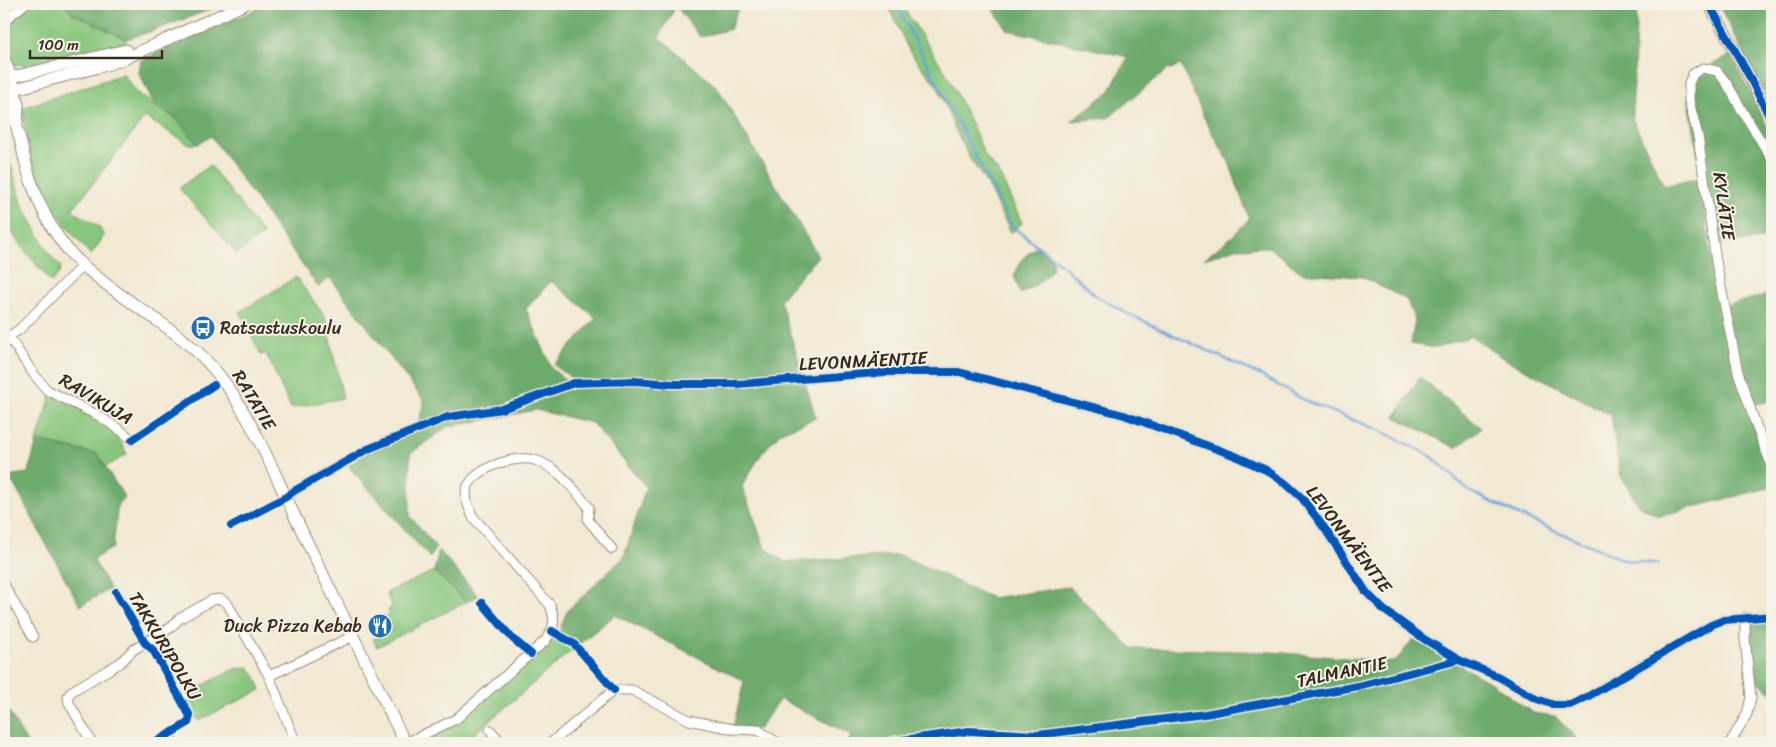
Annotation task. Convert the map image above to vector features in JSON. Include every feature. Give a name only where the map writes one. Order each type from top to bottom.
[{"type":"street","points":[[4,23],[25,4]]},
{"type":"street","points":[[8,93],[128,57],[245,4]]},
{"type":"street","points":[[1709,4],[1772,122]]},
{"type":"street","points":[[4,56],[8,78],[104,57],[157,43]]},
{"type":"street","name":"KYLÄTIE","points":[[1772,159],[1726,82],[1717,71],[1703,68],[1693,74],[1689,83],[1689,100],[1696,127],[1716,262],[1738,372],[1772,466]]},
{"type":"street","name":"RATATIE","points":[[8,78],[7,108],[17,125],[30,180],[45,216],[68,250],[82,266],[190,344],[224,382],[266,456],[406,743]]},
{"type":"street","points":[[6,339],[20,329],[82,266]]},
{"type":"street","name":"RAVIKUJA","points":[[6,339],[47,390],[99,416],[132,440]]},
{"type":"street","name":"LEVONMÄENTIE","points":[[286,497],[368,449],[448,417],[502,409],[574,383],[635,381],[670,384],[737,384],[890,372],[959,372],[1124,415],[1233,455],[1266,470],[1284,482],[1302,498],[1367,593],[1384,610],[1424,639],[1459,660],[1499,677],[1538,699],[1554,705],[1570,704],[1587,697],[1712,625],[1724,620],[1745,617]]},
{"type":"street","points":[[406,743],[456,719],[545,641],[552,632],[555,618],[550,605],[473,517],[466,502],[468,487],[481,472],[495,464],[514,460],[536,460],[557,470],[589,507],[588,520],[612,549]]},
{"type":"street","points":[[4,585],[33,637]]},
{"type":"street","points":[[92,743],[69,703],[68,696],[72,691],[120,663],[133,650],[170,628],[179,619],[212,600],[220,600],[227,603],[269,676],[296,743]]},
{"type":"street","points":[[1730,743],[1747,714],[1751,697],[1745,640],[1745,617],[1772,616]]},
{"type":"street","points":[[269,676],[353,636]]},
{"type":"street","points":[[552,743],[614,690],[632,690],[689,720],[733,729],[758,730],[778,743]]},
{"type":"street","points":[[490,730],[502,743]]},
{"type":"street","points":[[170,734],[173,743]]},
{"type":"green space","points":[[13,4],[63,4],[72,13],[126,39],[126,43],[35,68],[27,68],[20,64],[4,67],[4,13]]},
{"type":"green space","points":[[63,4],[226,4],[126,39],[72,13]]},
{"type":"green space","points":[[269,4],[737,4],[739,7],[730,29],[700,37],[676,6],[659,37],[717,87],[818,256],[780,300],[816,418],[781,432],[762,453],[742,486],[765,548],[785,562],[900,555],[992,598],[1069,587],[1132,648],[1271,652],[1395,662],[1413,639],[1493,684],[1533,713],[1555,716],[1581,743],[848,743],[851,735],[780,699],[759,729],[733,728],[744,681],[615,615],[579,644],[559,632],[567,611],[624,557],[646,487],[592,423],[536,410],[447,427],[410,454],[410,516],[436,547],[430,558],[348,466],[369,451],[448,419],[503,411],[578,379],[574,380],[554,365],[596,318],[551,281],[526,309],[552,369],[568,382],[501,407],[418,425],[424,401],[330,278],[318,287],[211,136],[198,144],[176,118],[155,106],[139,73],[141,60]]},
{"type":"green space","points":[[887,4],[901,4],[948,76],[985,156],[999,173],[1022,223],[1011,233],[984,179],[971,160],[955,129],[938,87],[910,52]]},
{"type":"green space","points":[[989,4],[1637,4],[1632,118],[1664,186],[1700,178],[1711,257],[1735,373],[1772,472],[1772,487],[1659,516],[1638,505],[1620,474],[1611,415],[1501,357],[1471,336],[1436,348],[1411,344],[1415,321],[1407,300],[1363,277],[1302,273],[1269,247],[1236,248],[1204,259],[1234,235],[1249,219],[1229,162],[1207,124],[1181,65],[1167,70],[1108,118],[1071,121],[1109,92],[1128,57],[1008,30]]},
{"type":"green space","points":[[1718,4],[1771,4],[1772,106]]},
{"type":"green space","points":[[1731,55],[1772,136],[1772,238],[1713,244],[1689,101],[1693,74]]},
{"type":"green space","points":[[123,74],[139,95],[176,118],[198,144],[188,144],[145,117],[72,210],[99,227],[104,236],[91,255],[72,233],[40,189],[28,146],[22,108]]},
{"type":"green space","points":[[4,143],[23,206],[48,252],[61,267],[59,273],[51,282],[20,245],[4,219]]},
{"type":"green space","points":[[210,165],[263,234],[237,254],[179,188]]},
{"type":"green space","points":[[1036,247],[1053,261],[1052,270],[1036,285],[1021,294],[1014,276],[1023,258]]},
{"type":"green space","points":[[296,277],[325,317],[343,398],[291,408],[266,353],[261,355],[240,312]]},
{"type":"green space","points":[[1772,293],[1772,401],[1749,405],[1725,306]]},
{"type":"green space","points":[[1420,377],[1481,428],[1456,448],[1395,417]]},
{"type":"green space","points":[[51,395],[98,418],[113,429],[127,454],[106,467],[97,454],[37,441]]},
{"type":"green space","points":[[37,441],[97,454],[125,498],[118,503],[113,548],[93,559],[110,589],[80,606],[13,483],[4,483],[4,476],[28,473]]},
{"type":"green space","points":[[439,550],[478,596],[466,602],[434,571]]},
{"type":"green space","points":[[434,571],[466,602],[377,647],[373,639],[392,630],[385,617],[390,615],[388,610],[392,607],[386,593]]},
{"type":"green space","points":[[1772,622],[1772,693],[1754,678],[1751,623]]},
{"type":"green space","points":[[559,632],[579,644],[464,743],[421,743],[420,741],[456,723],[548,644]]},
{"type":"green space","points":[[249,667],[256,677],[261,690],[198,721],[187,703],[200,687],[234,669]]},
{"type":"green space","points":[[4,703],[27,743],[4,743]]},
{"type":"waterway","points":[[896,4],[1012,226],[1066,268],[1096,296],[1128,314],[1260,375],[1306,401],[1381,431],[1431,456],[1469,491],[1523,517],[1625,560],[1659,564]]},
{"type":"cycle path","points":[[1709,4],[1772,122]]},
{"type":"cycle path","points":[[231,526],[286,497],[368,449],[448,417],[502,409],[574,383],[635,381],[671,384],[737,384],[890,372],[959,372],[1124,415],[1233,455],[1266,470],[1284,482],[1302,498],[1367,593],[1384,610],[1424,639],[1459,660],[1499,677],[1537,699],[1554,705],[1570,705],[1587,697],[1711,625],[1724,620],[1772,616]]},
{"type":"cycle path","points":[[132,440],[214,385]]},
{"type":"cycle path","name":"TAKKURIPOLKU","points":[[116,592],[145,643],[153,650],[190,716],[188,723],[154,743]]},
{"type":"cycle path","points":[[482,603],[512,638],[531,654]]},
{"type":"cycle path","points":[[552,631],[574,644],[614,690]]},
{"type":"cycle path","name":"TALMANTIE","points":[[888,743],[969,731],[1037,735],[1205,714],[1358,686],[1459,660]]},
{"type":"place","name":"Ratsastuskoulu","points":[[203,328]]},
{"type":"place","name":"Duck Pizza Kebab","points":[[380,626]]}]
